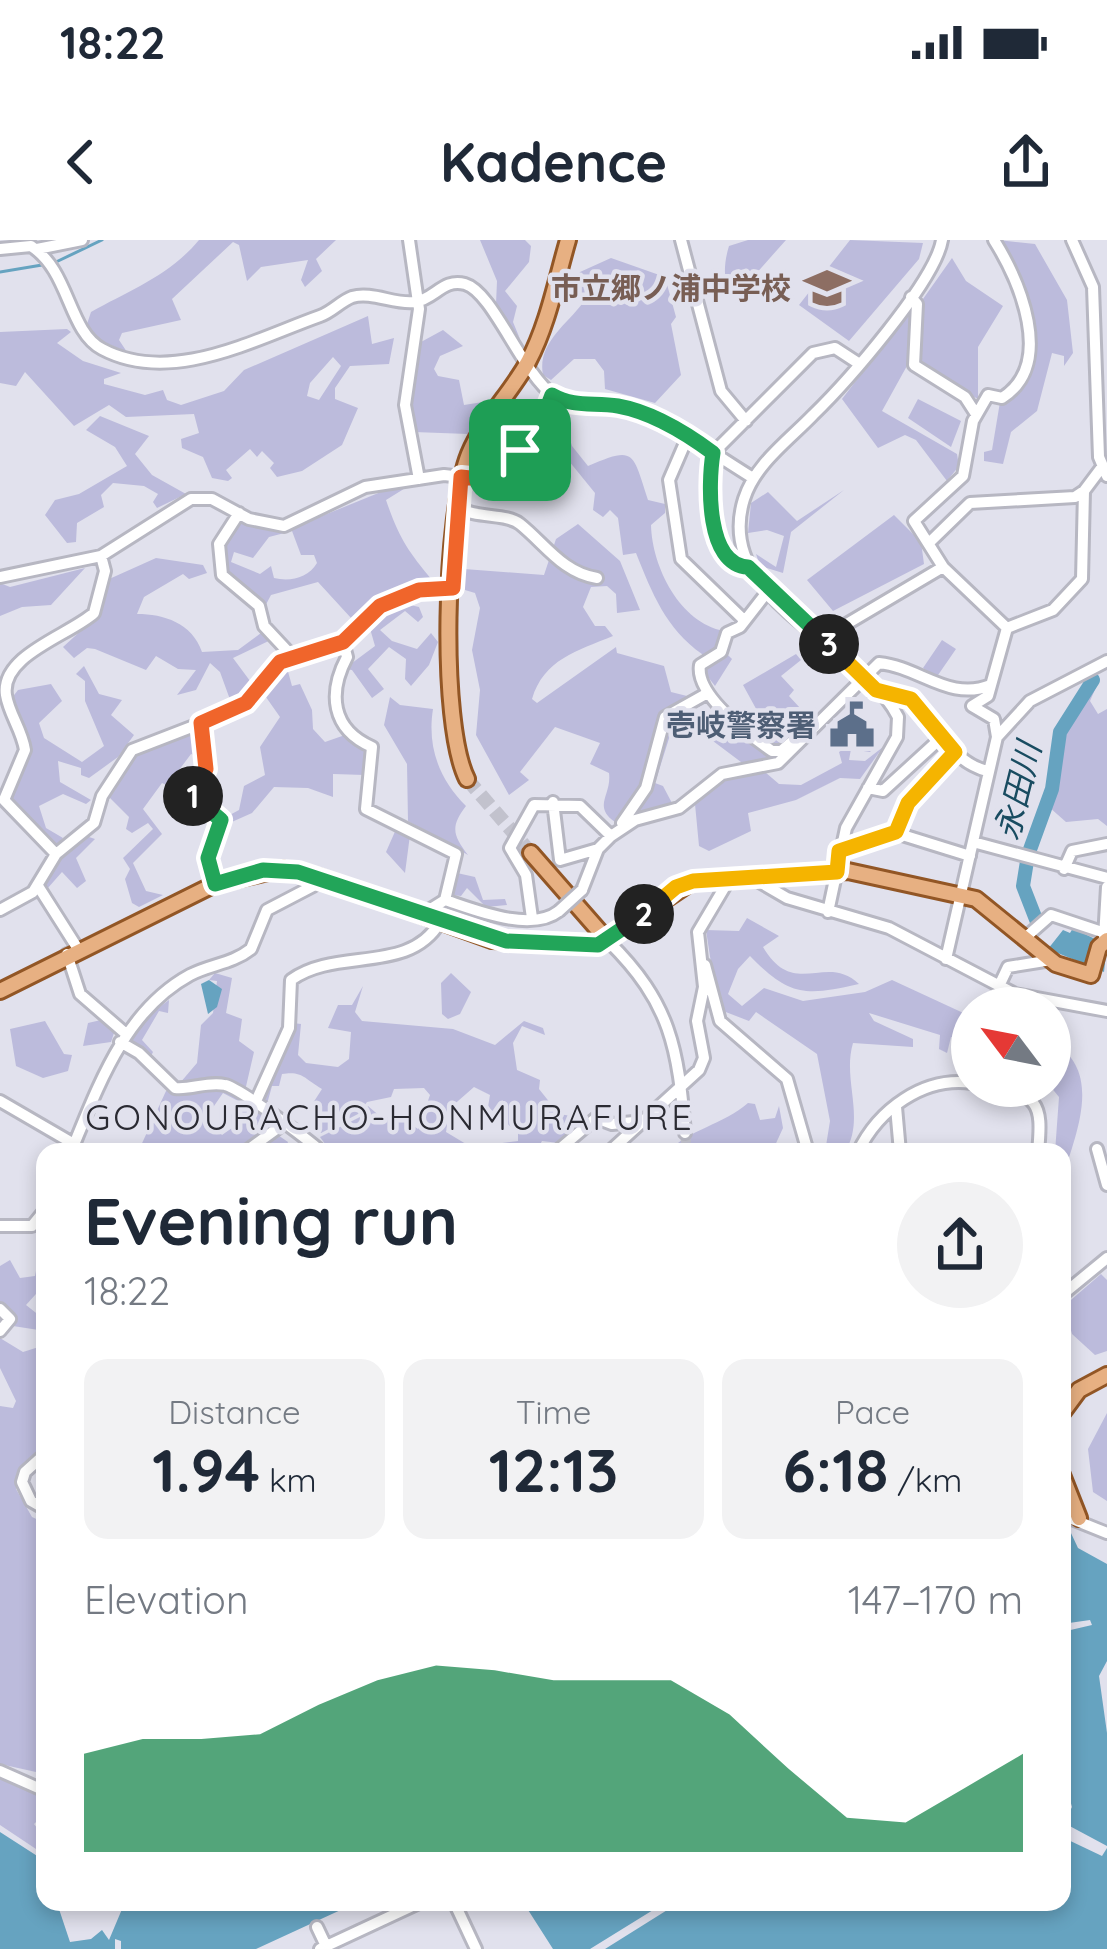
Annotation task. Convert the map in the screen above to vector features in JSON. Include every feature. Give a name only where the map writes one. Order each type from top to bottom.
[{"type":"main road","points":[[467,779],[450,719],[456,507],[461,477],[475,440],[525,366],[543,330],[568,240]]},
{"type":"main road","points":[[531,853],[608,941]]},
{"type":"main road","points":[[0,991],[215,884],[263,870],[318,877],[506,941],[608,941],[676,887],[730,878],[837,872],[887,877],[986,904],[1051,960],[1096,975],[1105,938]]},
{"type":"main road","points":[[1071,1401],[1079,1390],[1107,1375]]},
{"type":"main road","points":[[1071,1499],[1078,1518]]},
{"type":"street","points":[[0,249],[37,249],[82,240]]},
{"type":"street","points":[[409,240],[419,302],[405,405],[419,479]]},
{"type":"street","points":[[681,240],[721,391],[746,421]]},
{"type":"street","points":[[828,912],[839,851],[899,730],[896,711],[768,591],[748,567],[739,528],[753,478],[858,363],[932,269],[942,240]]},
{"type":"street","points":[[994,240],[1020,286],[1031,343],[1012,391],[1002,398],[988,395],[976,414],[963,476],[914,518],[943,566],[1007,628]]},
{"type":"street","points":[[931,541],[970,503],[1075,497],[1104,471],[1093,287],[1072,240]]},
{"type":"street","points":[[37,249],[56,271],[91,342],[145,362],[225,352],[322,316],[356,296],[419,302],[454,283],[476,289],[525,366],[552,395],[571,405],[629,409],[688,436],[753,478]]},
{"type":"street","points":[[1093,287],[1107,285]]},
{"type":"street","points":[[910,297],[917,304],[914,364],[965,397],[976,414]]},
{"type":"street","points":[[748,567],[734,563],[725,552],[713,519],[713,453],[813,353],[835,347],[858,363]]},
{"type":"street","points":[[0,577],[101,556],[183,500],[212,500],[272,525],[298,524],[353,491],[419,479],[480,479],[529,444],[552,395]]},
{"type":"street","points":[[688,436],[669,481],[681,560],[745,620]]},
{"type":"street","points":[[998,737],[994,719],[971,706],[988,696],[1007,628],[1032,614],[1053,610],[1082,579],[1084,491]]},
{"type":"street","points":[[456,507],[482,518],[519,523],[575,573],[597,578]]},
{"type":"street","points":[[239,513],[219,544],[222,575],[259,606],[264,626],[292,656]]},
{"type":"street","points":[[56,854],[4,800],[25,750],[6,697],[6,677],[19,661],[94,613],[104,576],[101,556]]},
{"type":"street","points":[[823,638],[943,566]]},
{"type":"street","points":[[0,910],[38,886],[56,854],[94,823],[102,796],[132,750],[238,709],[274,665],[343,642],[380,606],[419,590],[453,588]]},
{"type":"street","points":[[768,591],[745,620],[727,633],[721,652],[700,664],[698,676],[706,694],[777,753],[806,734]]},
{"type":"street","points":[[343,642],[346,657],[334,698],[351,736],[373,750],[366,809],[456,854],[445,900],[421,915]]},
{"type":"street","points":[[946,959],[998,737],[1030,701],[1107,661]]},
{"type":"street","points":[[610,833],[635,820],[679,808],[722,774],[778,763],[879,663],[908,667],[958,691],[991,685]]},
{"type":"street","points":[[876,690],[911,699],[955,752],[987,771]]},
{"type":"street","points":[[445,900],[486,914],[548,920],[582,890],[598,849],[641,799],[664,717],[706,694]]},
{"type":"street","points":[[201,723],[206,769],[193,792],[221,820],[208,858],[215,884]]},
{"type":"street","points":[[868,788],[883,790],[941,738]]},
{"type":"street","points":[[896,832],[908,803],[955,752]]},
{"type":"street","points":[[532,918],[526,875],[510,853],[511,841],[534,806],[553,802],[580,806],[610,833]]},
{"type":"street","points":[[553,802],[560,860],[598,849]]},
{"type":"street","points":[[839,851],[896,832],[970,856]]},
{"type":"street","points":[[973,842],[1107,883],[1105,938],[1051,915],[1026,937]]},
{"type":"street","points":[[1064,868],[1072,851],[1107,844]]},
{"type":"street","points":[[75,1143],[123,1037],[188,976],[251,949],[267,910],[313,886],[318,877]]},
{"type":"street","points":[[751,877],[788,898],[889,928],[999,986],[1034,999],[1107,1011]]},
{"type":"street","points":[[620,1143],[682,1090],[704,1058],[697,1021],[703,961],[700,927],[730,878]]},
{"type":"street","points":[[38,886],[73,951],[80,994],[175,1088],[226,1085],[257,1099],[309,1143]]},
{"type":"street","points":[[257,1099],[289,1028],[286,994],[291,980],[308,970],[421,946],[440,922]]},
{"type":"street","points":[[608,941],[667,1016],[685,1132]]},
{"type":"street","points":[[999,986],[1008,967],[1051,960]]},
{"type":"street","points":[[703,961],[720,1021],[787,1079],[805,1143]]},
{"type":"street","points":[[862,1143],[872,1123],[934,1084],[951,1084]]},
{"type":"street","points":[[0,1100],[65,1143]]},
{"type":"street","points":[[896,1107],[899,1143]]},
{"type":"street","points":[[1037,1107],[1041,1118],[1039,1143]]},
{"type":"street","points":[[567,1143],[596,1118],[612,1124],[646,1121]]},
{"type":"street","points":[[257,1143],[282,1125]]},
{"type":"street","points":[[1096,1149],[1107,1185]]},
{"type":"street","points":[[0,1226],[22,1228],[36,1221]]},
{"type":"street","points":[[1071,1288],[1107,1258]]},
{"type":"street","points":[[0,1309],[10,1318],[0,1331]]},
{"type":"street","points":[[36,1462],[22,1482],[36,1504]]},
{"type":"street","points":[[1071,1517],[1107,1532]]},
{"type":"street","points":[[0,1771],[36,1787]]},
{"type":"street","points":[[317,1927],[323,1948],[402,1911]]},
{"type":"street","points":[[458,1911],[476,1949]]},
{"type":"shaded area","points":[[199,240],[336,240],[316,259],[322,271],[305,287],[301,280],[308,260],[261,267],[247,281],[239,245],[233,242],[172,299],[181,320],[122,333],[119,340],[127,352],[99,340],[86,327],[91,312],[162,273]]},
{"type":"shaded area","points":[[480,240],[525,240],[531,246],[529,262],[505,291],[517,306],[513,322],[520,339],[496,304],[497,281]]},
{"type":"shaded area","points":[[748,240],[786,240],[736,296],[726,280],[727,252],[729,246]]},
{"type":"shaded area","points":[[850,240],[923,243],[919,259],[849,341],[799,305]]},
{"type":"shaded area","points":[[998,240],[1035,244],[1067,300],[1073,353],[1064,366],[1064,356],[1052,353],[1037,411],[1011,432],[1003,464],[984,461],[984,452],[992,450],[1000,402],[1018,386],[1032,347],[1026,302]]},
{"type":"shaded area","points":[[611,258],[665,277],[676,317],[671,324],[681,375],[655,403],[605,389],[604,371],[595,359],[574,359],[551,380],[543,375],[548,344],[582,304],[576,281],[580,272]],"holes":[[[626,279],[631,287],[621,303],[600,294],[602,280]]]},
{"type":"shaded area","points":[[952,258],[966,281],[1003,306],[978,347],[978,399],[943,380],[918,357],[923,299]]},
{"type":"shaded area","points":[[912,308],[908,364],[882,411],[957,454],[959,466],[947,481],[916,440],[905,435],[878,448],[842,399]]},
{"type":"shaded area","points":[[368,316],[372,344],[394,338],[389,364],[350,366],[335,388],[335,399],[358,408],[342,445],[302,471],[277,477],[270,468],[274,463],[262,451],[257,457],[250,449],[226,470],[232,478],[228,481],[212,478],[203,457],[182,448],[181,439],[199,433],[194,414],[126,417],[109,405],[74,426],[25,372],[16,386],[0,383],[0,332],[67,329],[71,332],[57,343],[83,361],[121,373],[104,379],[104,384],[145,395],[163,390],[167,400],[181,405],[224,391],[244,370]],"holes":[[[333,357],[341,366],[319,400],[307,396],[310,383]]]},
{"type":"shaded area","points":[[443,330],[463,346],[440,356],[434,369],[438,376],[459,380],[464,405],[489,401],[468,434],[414,432],[410,401],[421,342]]},
{"type":"shaded area","points":[[918,399],[961,421],[951,447],[908,418]]},
{"type":"shaded area","points":[[555,413],[563,417],[572,446],[588,466],[615,456],[630,457],[648,500],[665,504],[665,513],[651,525],[663,575],[694,617],[724,631],[720,647],[732,659],[715,686],[705,673],[702,654],[662,609],[636,553],[623,555],[618,518],[610,510],[603,517],[593,510],[595,493],[551,439],[549,417]]},
{"type":"shaded area","points":[[100,416],[149,436],[135,454],[152,475],[186,494],[157,508],[153,502],[158,494],[144,486],[113,483],[101,495],[104,507],[77,523],[76,542],[67,543],[45,515],[55,500],[79,494],[127,466],[115,447],[86,430]]},
{"type":"shaded area","points":[[398,485],[407,487],[386,500],[405,543],[432,580],[412,584],[351,618],[318,582],[271,595],[262,612],[279,636],[233,658],[253,685],[232,705],[220,672],[210,663],[196,690],[177,695],[196,670],[178,669],[156,656],[146,670],[87,648],[74,658],[63,647],[96,617],[107,580],[156,558],[203,565],[207,573],[189,579],[183,574],[144,597],[137,614],[176,622],[202,652],[238,650],[261,633],[255,622],[259,602],[224,570],[222,547],[239,522],[295,527]],"holes":[[[292,531],[301,555],[314,555],[317,563],[292,579],[274,578],[271,566],[260,574],[231,562],[234,552],[253,558],[269,537]]]},
{"type":"shaded area","points":[[844,490],[791,532],[783,573],[760,566],[756,554],[776,567],[784,536],[767,530],[748,533],[751,503],[768,492],[797,521]]},
{"type":"shaded area","points":[[894,515],[921,542],[924,564],[833,611],[807,580]]},
{"type":"shaded area","points":[[578,524],[620,561],[640,610],[617,613],[616,594],[607,586],[591,587],[583,607],[595,626],[605,626],[613,636],[553,665],[532,699],[537,703],[616,647],[617,653],[664,666],[671,692],[691,697],[664,713],[671,732],[655,783],[663,786],[673,805],[615,822],[604,805],[609,773],[590,764],[600,743],[555,727],[520,772],[529,780],[509,795],[476,735],[480,690],[472,650],[480,608],[475,593],[465,590],[464,569],[544,575],[556,539]]},
{"type":"shaded area","points":[[85,568],[51,605],[22,607],[0,616],[0,583],[10,587]]},
{"type":"shaded area","points":[[397,602],[419,607],[423,617],[418,622],[405,611],[380,630],[392,641],[417,649],[431,633],[438,642],[429,665],[411,686],[405,679],[406,659],[389,647],[368,669],[384,689],[372,698],[352,670],[344,669],[375,646],[367,618]]},
{"type":"shaded area","points":[[942,640],[956,649],[936,678],[923,668]]},
{"type":"shaded area","points":[[796,654],[801,660],[781,676],[794,690],[789,696],[812,721],[777,748],[769,743],[782,734],[776,708],[765,711],[765,725],[743,685]]},
{"type":"shaded area","points":[[84,666],[99,694],[122,700],[111,715],[134,735],[118,757],[89,778],[81,775],[81,768],[58,761],[60,782],[91,800],[86,804],[63,794],[39,806],[46,828],[63,838],[55,847],[10,804],[9,787],[29,751],[11,699],[18,690],[51,684],[62,701],[39,723],[44,738],[82,762],[104,746],[85,701],[85,681],[76,674]]},
{"type":"shaded area","points":[[276,667],[287,668],[292,686],[300,684],[312,710],[313,729],[325,742],[345,735],[368,750],[365,775],[333,774],[333,797],[308,788],[274,787],[252,813],[225,825],[226,817],[239,810],[244,786],[265,775],[260,747],[280,717],[261,690]]},
{"type":"shaded area","points":[[1097,685],[1090,701],[1098,714],[1107,709],[1107,826],[1098,819],[1066,822],[1049,807],[1068,718]]},
{"type":"shaded area","points":[[390,697],[400,705],[433,709],[437,762],[466,806],[455,831],[468,855],[408,821],[407,764],[384,725]]},
{"type":"shaded area","points":[[709,725],[773,757],[745,765],[709,738]]},
{"type":"shaded area","points":[[199,731],[202,758],[191,754],[173,778],[190,789],[187,794],[162,783],[143,809],[162,834],[133,863],[146,891],[163,895],[139,907],[132,903],[125,879],[130,869],[123,858],[153,829],[148,823],[132,833],[126,829],[129,817],[107,795],[133,755]]},
{"type":"shaded area","points":[[855,742],[877,744],[870,752],[851,749],[849,760],[865,761],[883,747],[860,779],[840,778],[796,800],[748,813],[751,831],[709,851],[699,846],[695,804],[724,778],[765,772],[779,784],[801,785],[842,763],[839,752]]},
{"type":"shaded area","points":[[397,827],[410,835],[405,873],[386,852]]},
{"type":"shaded area","points":[[83,835],[95,839],[76,858],[86,881],[77,888],[62,872],[47,889],[43,885],[59,855]]},
{"type":"shaded area","points":[[457,873],[475,877],[483,900],[505,899],[507,905],[486,907],[467,888],[461,896],[452,895]]},
{"type":"shaded area","points":[[747,918],[779,936],[763,947],[786,971],[834,972],[859,984],[800,990],[776,979],[750,956],[738,969],[728,994],[742,1006],[764,988],[803,1001],[865,992],[892,980],[951,1007],[947,1053],[939,1049],[940,1035],[869,1013],[874,1021],[913,1039],[913,1047],[853,1043],[851,1139],[849,1143],[826,1143],[830,1121],[817,1054],[756,1012],[749,1021],[718,1009],[706,930],[739,931]]},
{"type":"shaded area","points":[[1073,928],[1107,945],[1104,972],[1048,949],[1063,930],[1070,933]]},
{"type":"shaded area","points":[[215,973],[232,978],[226,1013],[242,1019],[239,1041],[254,1052],[244,1095],[256,1102],[293,1023],[301,1024],[298,1055],[306,1063],[338,1067],[349,1059],[351,1032],[328,1028],[338,1005],[352,1005],[363,986],[355,1012],[362,1021],[453,1029],[495,1045],[524,1021],[543,1028],[545,1035],[522,1026],[513,1043],[517,1070],[540,1080],[539,1089],[559,1114],[590,1119],[559,1143],[502,1143],[518,1141],[518,1133],[488,1107],[490,1095],[474,1087],[450,1108],[446,1132],[464,1143],[324,1143],[320,1137],[360,1117],[368,1106],[382,1118],[398,1115],[418,1129],[430,1095],[424,1088],[394,1089],[391,1097],[367,1102],[358,1114],[321,1133],[315,1129],[320,1112],[313,1103],[322,1089],[289,1073],[282,1074],[279,1086],[272,1086],[267,1104],[276,1112],[272,1131],[288,1143],[142,1143],[166,1091],[174,1090],[197,1063],[201,1025],[213,1013],[217,981],[209,980]],"holes":[[[223,1093],[242,1103],[231,1115],[232,1128],[222,1135],[205,1119]]]},
{"type":"shaded area","points":[[451,973],[471,992],[460,1014],[448,1019],[442,1014],[441,983]]},
{"type":"shaded area","points":[[209,980],[222,989],[217,1007],[208,1014],[201,984]]},
{"type":"shaded area","points":[[169,1000],[168,1013],[159,1011],[142,1040],[153,1052],[150,1058],[126,1041],[138,1023]]},
{"type":"shaded area","points":[[101,1020],[114,1033],[111,1042],[83,1046],[88,1023]]},
{"type":"shaded area","points":[[45,1021],[64,1054],[72,1055],[68,1071],[43,1078],[16,1066],[10,1029]]},
{"type":"shaded area","points":[[1071,1059],[1082,1085],[1079,1123],[1071,1149],[1071,1143],[1056,1143],[1058,1107],[1071,1107]]},
{"type":"shaded area","points":[[748,1103],[755,1104],[760,1120],[775,1118],[779,1106],[783,1128],[776,1143],[680,1143]]},
{"type":"shaded area","points":[[10,1260],[20,1278],[35,1276],[36,1271],[36,1294],[26,1305],[36,1313],[36,1330],[13,1326],[10,1308],[0,1302],[0,1266]]},
{"type":"shaded area","points":[[1101,1274],[1107,1280],[1107,1351],[1095,1355],[1072,1334],[1071,1300]]},
{"type":"shaded area","points":[[0,1338],[23,1352],[36,1348],[36,1456],[21,1470],[16,1489],[36,1519],[36,1772],[0,1764],[0,1406],[13,1408],[16,1401],[0,1368]]},
{"type":"shaded area","points":[[1107,1413],[1107,1501],[1093,1492],[1088,1449]]},
{"type":"shaded area","points":[[1071,1533],[1078,1548],[1107,1564],[1107,1661],[1099,1676],[1107,1733],[1107,1846],[1071,1827],[1071,1630],[1092,1625],[1090,1620],[1071,1623]]},
{"type":"shaded area","points":[[0,1779],[36,1793],[36,1849],[0,1825]]},
{"type":"shaded area","points":[[0,1832],[36,1855],[36,1911],[60,1911],[70,1942],[91,1939],[102,1930],[109,1940],[121,1911],[338,1911],[256,1949],[121,1949],[121,1941],[115,1939],[115,1949],[0,1949]]},
{"type":"shaded area","points":[[1071,1841],[1102,1856],[1107,1848],[1107,1949],[605,1949],[666,1911],[1071,1911]]},
{"type":"shaded area","points":[[529,1911],[651,1911],[590,1949],[553,1949]]},
{"type":"waterway","points":[[56,262],[102,240]]},
{"type":"waterway","points":[[0,272],[42,265]]},
{"type":"waterway","name":"永田川","points":[[1037,922],[1023,886],[1028,855],[1052,789],[1060,732],[1093,680]]},
{"type":"tunnel","points":[[467,779],[531,853]]},
{"type":"tunnel","points":[[685,1133],[686,1143]]},
{"type":"place","name":"市立郷ノ浦中学校","points":[[827,288]]},
{"type":"place","name":"壱岐警察署","points":[[852,725]]},
{"type":"district","name":"GONOURACHO-HONMURAFURE","points":[[390,1116]]},
{"type":"route","points":[[552,395],[571,405],[629,409],[667,424],[713,453],[711,511],[725,552],[743,569],[748,567],[876,690],[911,699],[955,752],[912,797],[896,832],[839,851],[837,872],[683,884],[624,932],[598,945],[479,937],[318,877],[281,869],[238,875],[215,884],[208,858],[221,820],[193,796],[206,769],[201,723],[246,703],[274,665],[343,642],[380,606],[419,590],[453,588],[461,477],[487,476],[495,464],[520,450],[537,434],[552,395]]}]
